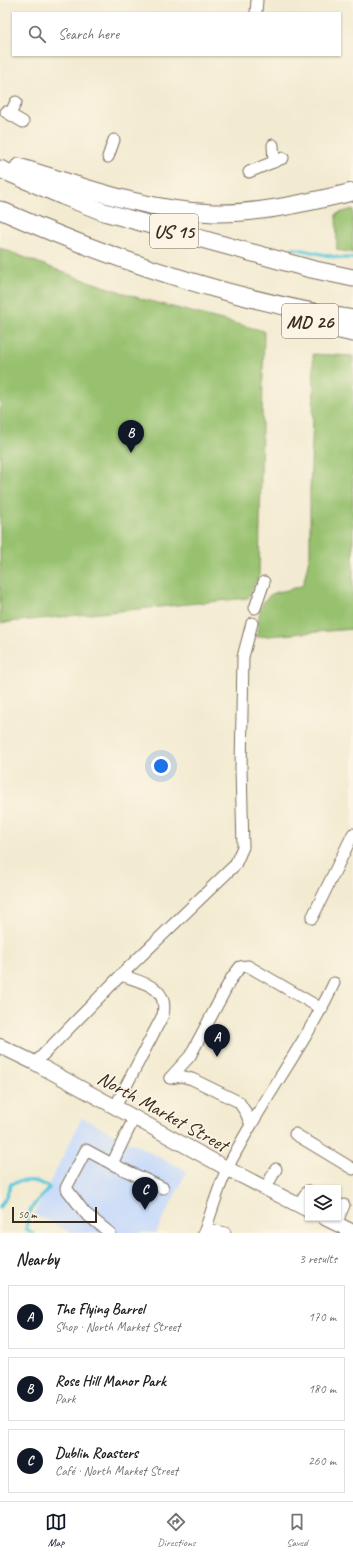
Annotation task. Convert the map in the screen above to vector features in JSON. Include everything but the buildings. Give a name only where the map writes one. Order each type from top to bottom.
[{"type":"highway","points":[[0,161],[130,201],[187,211],[215,213],[269,209],[295,205],[353,192]]},
{"type":"highway","name":"US 15","points":[[0,169],[104,212],[311,269],[353,278]]},
{"type":"highway","name":"US 15","points":[[0,210],[95,250],[164,274],[269,303],[353,319]]},
{"type":"highway","name":"MD 26","points":[[269,303],[322,326],[353,333]]},
{"type":"main road","name":"North Market Street","points":[[0,1046],[35,1063],[228,1169],[303,1208]]},
{"type":"main road","points":[[330,1221],[353,1232]]},
{"type":"lane","points":[[256,12],[257,0]]},
{"type":"lane","points":[[16,102],[8,113],[23,122]]},
{"type":"lane","points":[[108,157],[114,140]]},
{"type":"lane","points":[[249,172],[278,160],[273,144]]},
{"type":"lane","points":[[255,608],[264,582]]},
{"type":"lane","points":[[35,1063],[121,975],[235,865],[243,846],[241,768],[243,656],[252,623]]},
{"type":"lane","points":[[312,918],[353,834]]},
{"type":"lane","points":[[251,1125],[239,1102],[192,1079],[181,1076],[170,1078],[190,1056],[231,979],[240,967],[248,966],[322,1009]]},
{"type":"lane","points":[[115,1107],[164,1015],[165,1008],[163,998],[152,986],[121,975]]},
{"type":"lane","points":[[225,1233],[205,1231],[228,1169],[251,1125],[322,1009],[334,983]]},
{"type":"lane","points":[[112,1164],[134,1118]]},
{"type":"lane","points":[[295,1134],[353,1169]]},
{"type":"lane","points":[[110,1233],[85,1213],[66,1188],[86,1150],[163,1188]]},
{"type":"lane","points":[[265,1189],[276,1169]]},
{"type":"lane","points":[[341,1208],[344,1205]]},
{"type":"shaded area","points":[[82,1118],[187,1171],[156,1233],[72,1233],[34,1214]]},
{"type":"green space","points":[[353,209],[353,253],[337,250],[336,214]]},
{"type":"green space","points":[[0,248],[76,277],[142,299],[264,331],[259,575],[248,598],[0,623]]},
{"type":"green space","points":[[313,354],[353,356],[353,629],[257,637],[260,610],[266,598],[271,594],[303,585],[310,554],[310,492],[314,391]]},
{"type":"waterway","points":[[293,248],[340,258],[353,258]]},
{"type":"waterway","points":[[0,1207],[11,1184],[20,1181],[35,1181],[49,1188],[33,1206],[29,1214],[26,1229],[33,1233]]},
{"type":"place","name":"Rose Hill Manor Park","points":[[131,453]]},
{"type":"place","name":"The Flying Barrel","points":[[217,1057]]},
{"type":"place","name":"Dublin Roasters","points":[[145,1210]]}]
